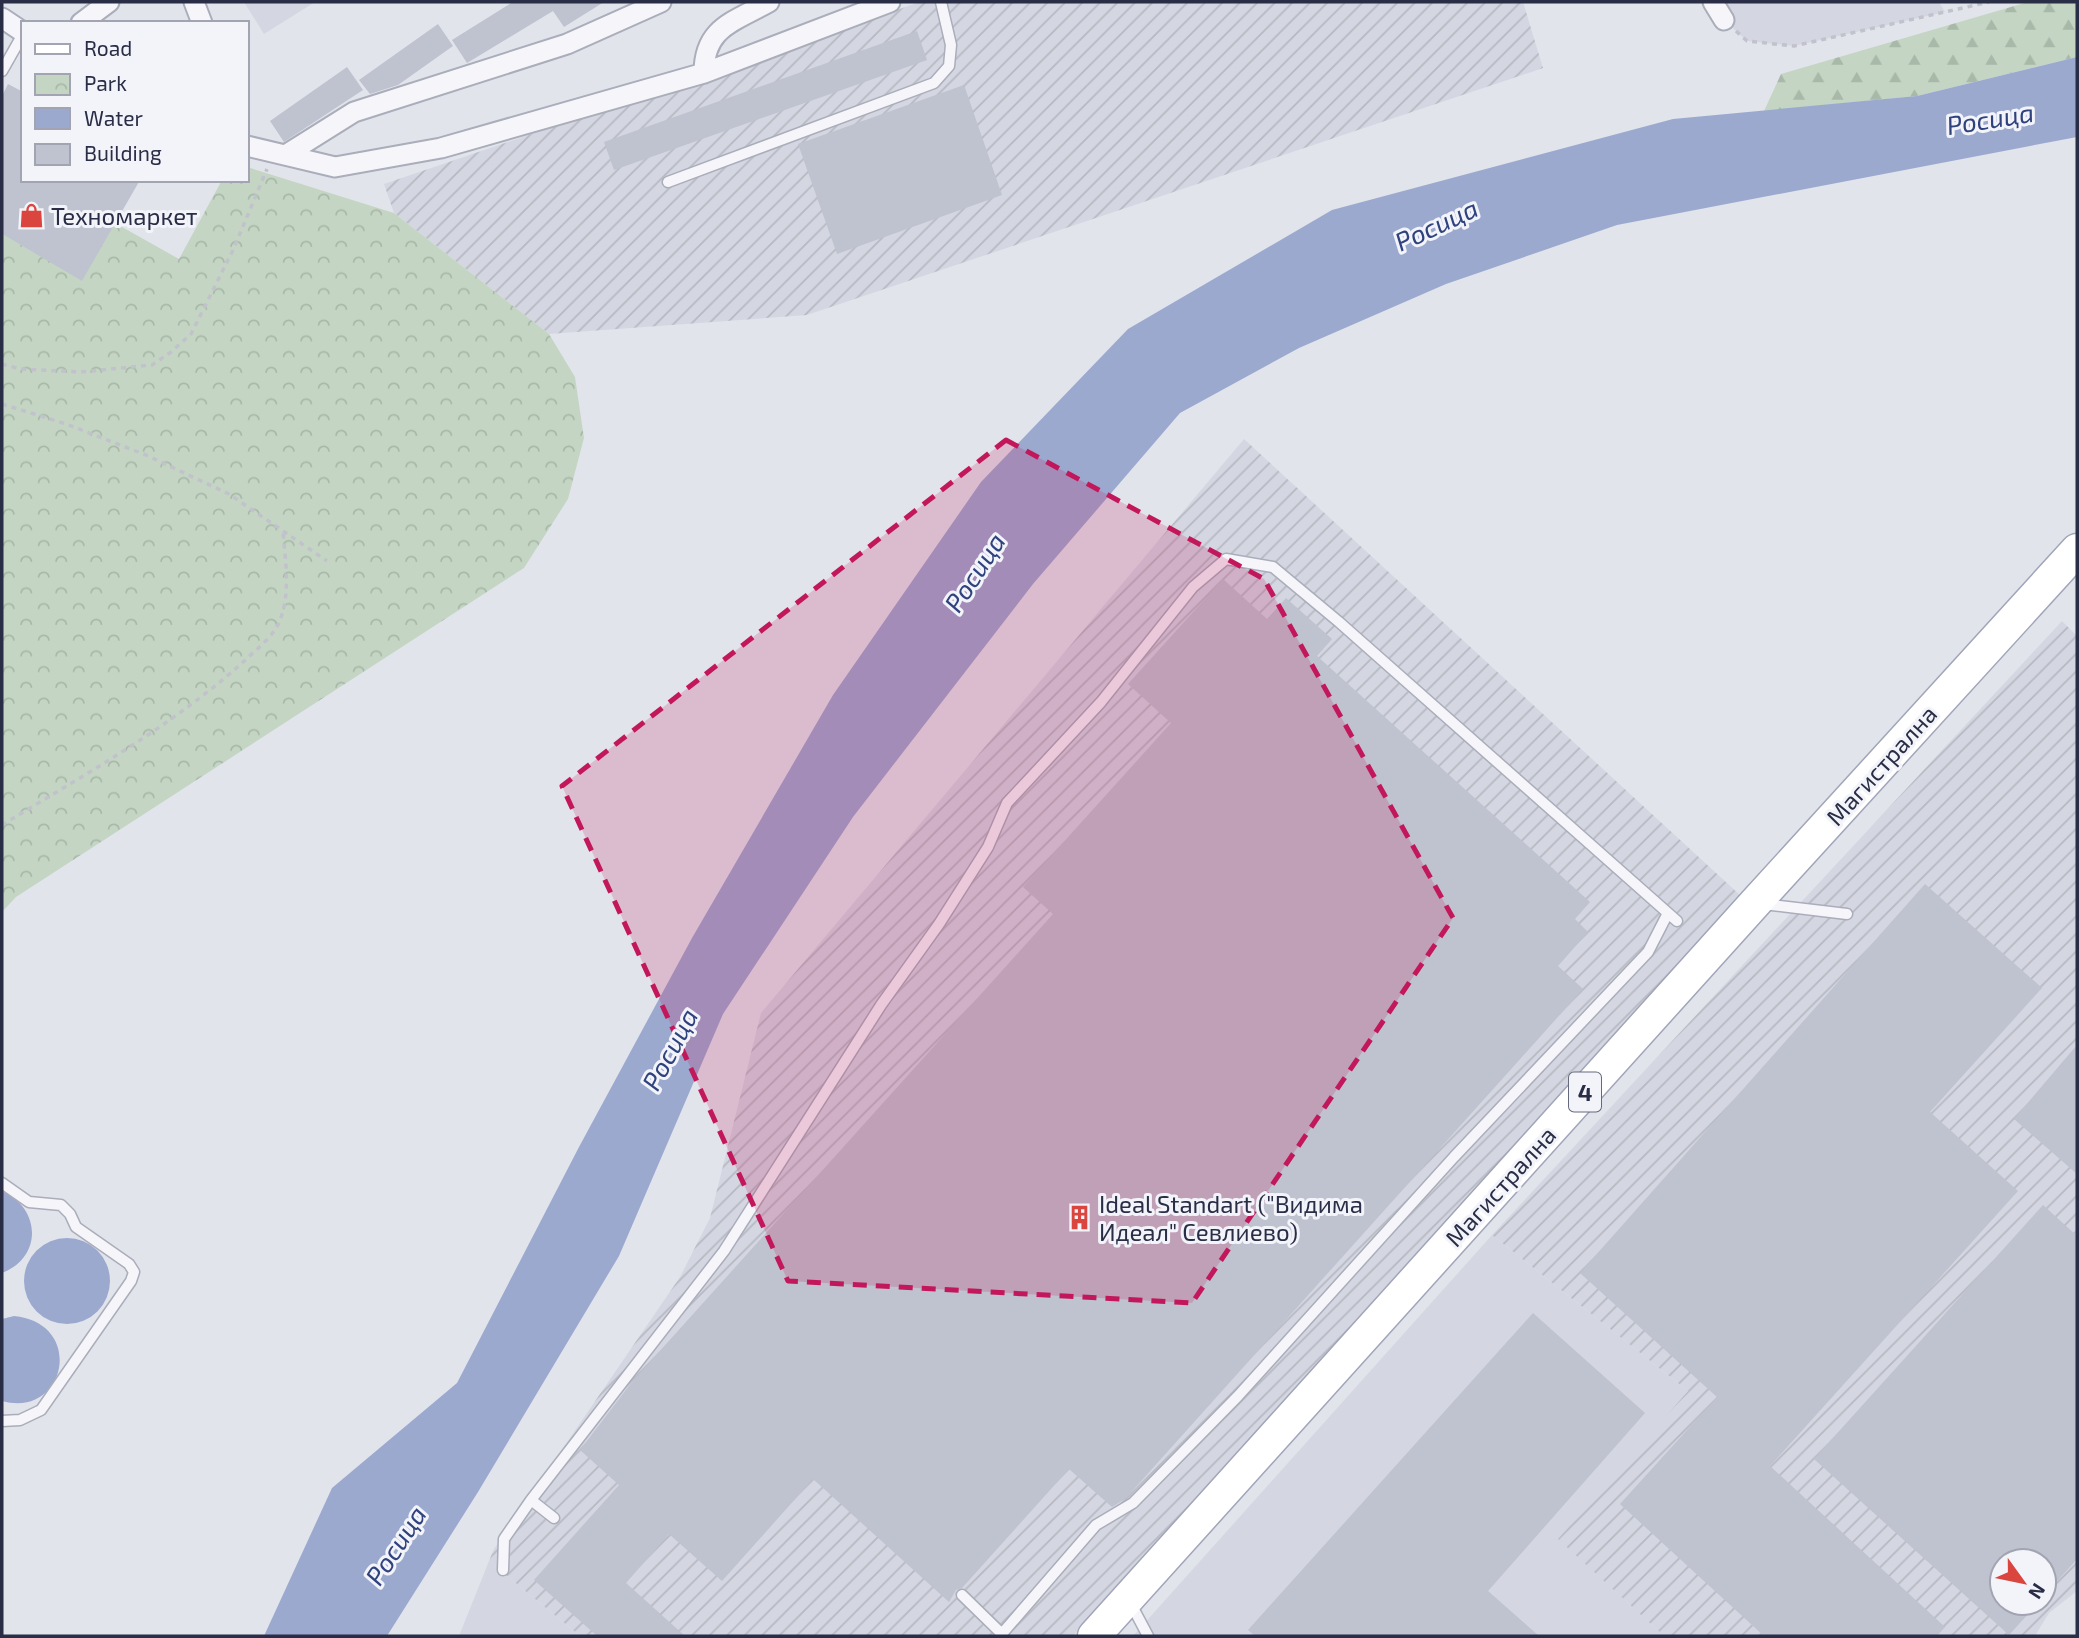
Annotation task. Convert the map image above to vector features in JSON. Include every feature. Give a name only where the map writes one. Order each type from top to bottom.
[{"type":"main road","name":"Магистрална","points":[[1094,1636],[1117,1602],[2077,550]]},
{"type":"street","points":[[84,21],[109,2]]},
{"type":"street","points":[[194,2],[201,21]]},
{"type":"street","points":[[281,153],[354,113],[555,48],[661,2]]},
{"type":"street","points":[[704,73],[704,56],[708,44],[717,32],[769,2]]},
{"type":"street","points":[[248,146],[335,167],[441,148],[704,73],[890,2]]},
{"type":"street","points":[[1713,2],[1724,20]]},
{"type":"street","points":[[2,18],[21,32]]},
{"type":"lane","points":[[668,182],[934,83],[949,66],[951,45],[941,2]]},
{"type":"lane","points":[[2,71],[21,37]]},
{"type":"lane","points":[[503,1570],[504,1539],[531,1500],[723,1251],[881,1005],[939,924],[988,847],[1007,803],[1101,702],[1193,587],[1226,559],[1273,567],[1360,640],[1677,921]]},
{"type":"lane","points":[[1755,903],[1847,914]]},
{"type":"lane","points":[[962,1595],[1001,1635],[1096,1525],[1132,1503],[1238,1396],[1454,1157],[1648,952],[1668,913]]},
{"type":"lane","points":[[2,1183],[29,1202],[61,1205],[70,1214],[76,1227],[129,1264],[134,1272],[131,1281],[41,1410],[20,1420],[2,1421]]},
{"type":"lane","points":[[531,1500],[554,1518]]},
{"type":"lane","points":[[1117,1602],[1148,1636]]},
{"type":"path","points":[[1724,20],[1747,41],[1794,46],[1989,2]]},
{"type":"path","points":[[2,364],[20,369],[80,372],[152,365],[171,352],[191,334],[281,153]]},
{"type":"path","points":[[2,404],[65,424],[146,455],[229,494],[327,561]]},
{"type":"path","points":[[2,825],[110,760],[211,691],[266,641],[279,622],[286,592],[283,530]]},
{"type":"highlighted area","points":[[1006,440],[1264,579],[1453,918],[1192,1303],[788,1281],[562,786]]},
{"type":"shaded area","points":[[244,2],[315,2],[264,34]]},
{"type":"shaded area","points":[[920,2],[1523,2],[1543,68],[807,315],[549,334],[394,213],[384,184]]},
{"type":"shaded area","points":[[1713,2],[1939,2],[1945,12],[1794,46],[1747,41],[1724,20]]},
{"type":"shaded area","name":"Ideal Standart (\"Видима Идеал\" Севлиево)","points":[[1244,439],[1740,895],[1073,1636],[580,1636],[489,1561],[494,1549],[680,1277],[710,1218],[761,1013]]},
{"type":"shaded area","points":[[2062,621],[2077,636],[2077,1591],[2058,1606],[2058,1547],[1988,1547],[1988,1617],[2047,1617],[2035,1636],[1664,1636],[1558,1539],[1688,1391],[1492,1235]]},
{"type":"shaded area","points":[[1492,1235],[1688,1391],[1559,1539],[1664,1636],[1133,1636]]},
{"type":"shaded area","points":[[489,1561],[580,1636],[459,1636]]},
{"type":"green space","points":[[2028,2],[2077,2],[2077,57],[1917,96],[1764,111],[1781,74]]},
{"type":"green space","points":[[248,167],[394,213],[549,334],[575,377],[584,438],[568,499],[524,568],[16,897],[2,912],[2,234],[82,280],[115,223],[179,259],[221,182],[248,182]]},
{"type":"water","name":"Росица","points":[[2077,57],[2077,137],[1617,225],[1446,284],[1299,348],[1180,413],[1033,584],[853,817],[723,1014],[619,1256],[478,1492],[387,1636],[264,1636],[332,1488],[457,1383],[579,1147],[692,938],[833,695],[981,482],[1128,329],[1332,210],[1673,119],[1917,96]]},
{"type":"water","points":[[2,1191],[24,1209],[32,1232],[25,1256],[2,1273]]},
{"type":"water","points":[[59,1238],[75,1238],[98,1250],[107,1264],[110,1281],[107,1298],[98,1312],[75,1324],[59,1324],[43,1317],[31,1305],[24,1289],[24,1273],[31,1257],[43,1245]]},
{"type":"water","points":[[14,1316],[37,1322],[52,1335],[59,1351],[59,1368],[53,1384],[41,1396],[24,1403],[2,1401],[2,1319]]},
{"type":"building","points":[[513,2],[604,2],[564,27],[553,11],[467,63],[452,40]]},
{"type":"building","points":[[438,24],[453,46],[398,85],[370,94],[359,80]]},
{"type":"building","points":[[917,31],[927,60],[614,170],[604,142]]},
{"type":"building","points":[[347,67],[363,90],[284,142],[270,121]]},
{"type":"building","points":[[8,84],[21,91],[21,182],[139,182],[82,281],[2,234],[2,96]]},
{"type":"building","points":[[964,85],[1002,195],[837,254],[798,144]]},
{"type":"building","name":"Ideal Standart (\"Видима Идеал\" Севлиево)","points":[[1223,579],[1267,619],[1286,598],[1332,639],[1317,656],[1590,902],[1575,919],[1588,932],[1558,966],[1583,989],[1125,1499],[1112,1507],[1069,1469],[962,1588],[956,1590],[949,1602],[813,1479],[722,1581],[669,1534],[626,1583],[685,1636],[597,1636],[534,1580],[619,1485],[580,1450],[632,1382],[1053,914],[1023,887],[1171,723],[1128,684]]},
{"type":"building","points":[[1925,884],[2042,988],[1930,1112],[2018,1191],[1770,1466],[1945,1627],[1937,1636],[1764,1636],[1620,1504],[1717,1397],[1580,1273]]},
{"type":"building","points":[[2077,1045],[2077,1174],[2014,1119]]},
{"type":"building","points":[[2043,1205],[2077,1236],[2077,1559],[2058,1580],[2058,1547],[1988,1547],[1988,1616],[1814,1459]]},
{"type":"building","points":[[1533,1313],[1645,1413],[1488,1591],[1539,1636],[1255,1636],[1248,1630]]},
{"type":"building","points":[[1989,1617],[2025,1617],[2009,1635]]},
{"type":"place","name":"Техномаркет","points":[[31,215]]},
{"type":"place","name":"Ideal Standart (\"Видима Идеал\" Севлиево)","points":[[1079,1217]]}]
